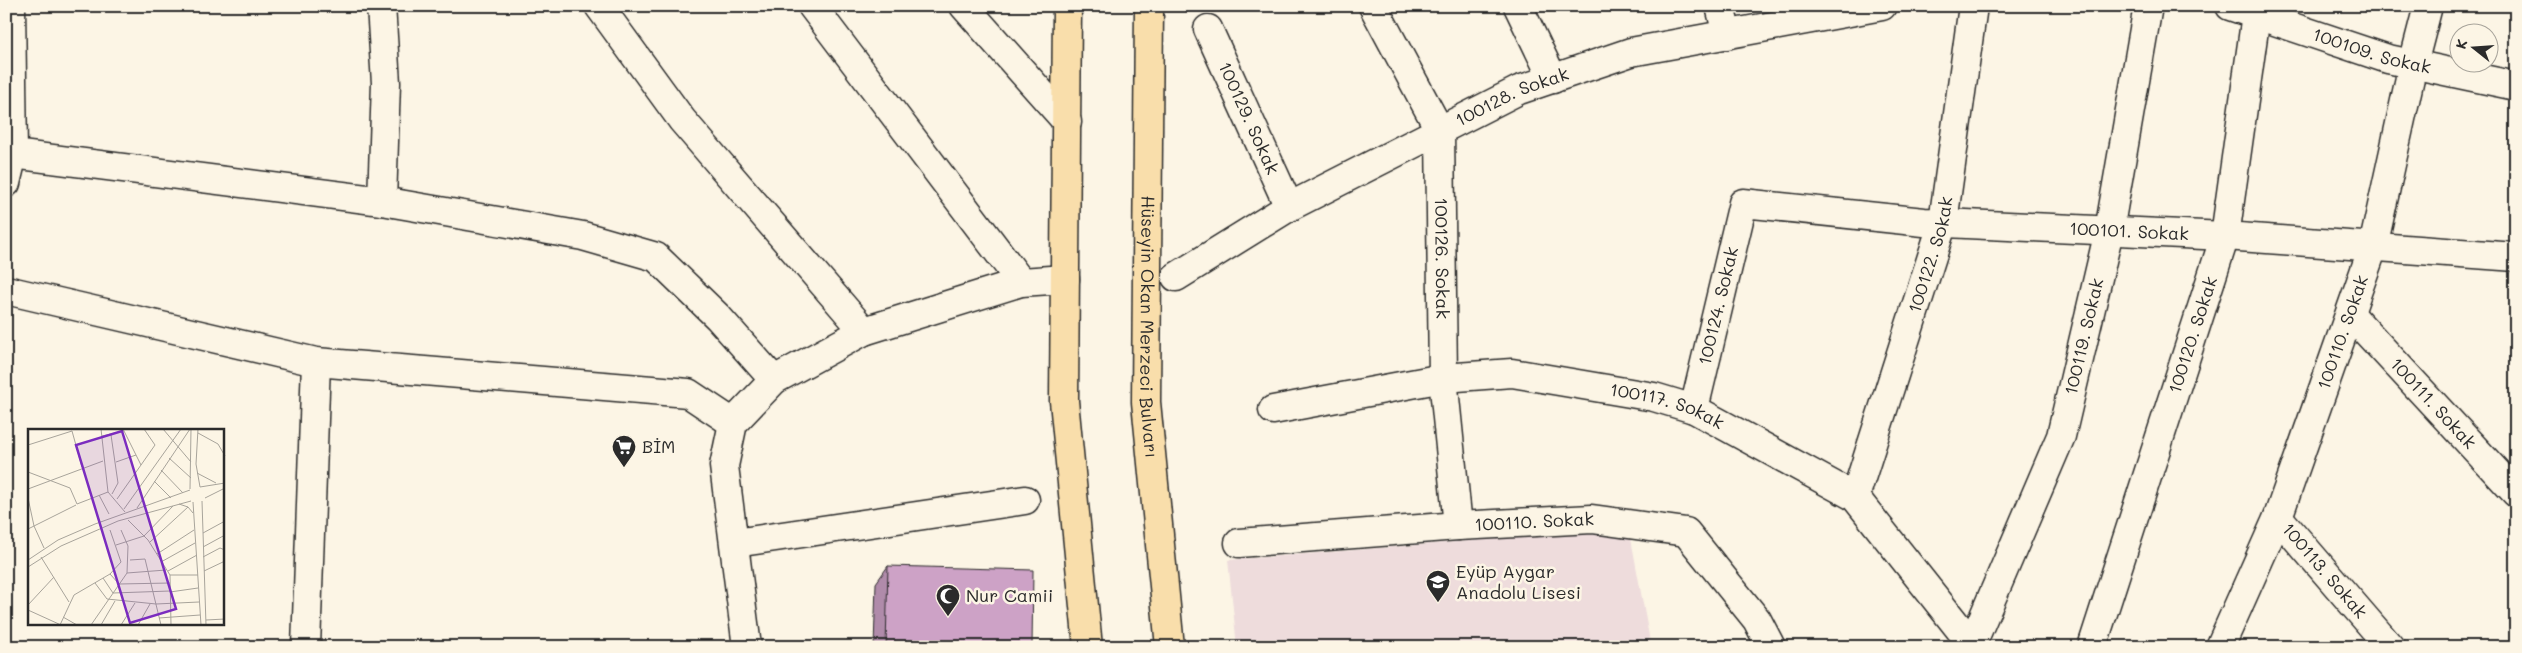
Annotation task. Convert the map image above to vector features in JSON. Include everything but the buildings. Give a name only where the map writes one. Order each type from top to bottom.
[{"type":"main road","points":[[1067,6],[1064,401],[1088,647]]},
{"type":"main road","name":"Hüseyin Okan Merzeci Bulvarı","points":[[1149,6],[1146,402],[1170,647]]},
{"type":"street","points":[[6,183],[13,154],[11,6]]},
{"type":"street","points":[[382,6],[386,83],[382,201]]},
{"type":"street","points":[[599,6],[682,120],[864,331]]},
{"type":"street","points":[[812,6],[1021,282]]},
{"type":"street","points":[[964,6],[1067,122]]},
{"type":"street","name":"100126. Sokak","points":[[1373,6],[1440,131],[1443,378],[1458,526]]},
{"type":"street","points":[[1518,6],[1553,79]]},
{"type":"street","points":[[1720,6],[1727,35]]},
{"type":"street","name":"100122. Sokak","points":[[1855,497],[1943,222],[1974,6]]},
{"type":"street","name":"100119. Sokak","points":[[1970,646],[2061,436],[2109,231],[2148,6]]},
{"type":"street","name":"100110. Sokak","points":[[2220,647],[2278,517],[2372,247],[2428,6]]},
{"type":"street","name":"100128. Sokak","points":[[1176,277],[1288,207],[1518,90],[1632,52],[1866,8]]},
{"type":"street","name":"100109. Sokak","points":[[2262,12],[2388,59],[2516,86]]},
{"type":"street","name":"100120. Sokak","points":[[2092,647],[2226,236],[2262,12]]},
{"type":"street","name":"100129. Sokak","points":[[1208,29],[1288,207]]},
{"type":"street","points":[[13,154],[382,201],[583,236],[656,257],[718,317],[774,380]]},
{"type":"street","name":"100101. Sokak","points":[[1743,203],[1924,222],[2226,236],[2516,257]]},
{"type":"street","name":"100124. Sokak","points":[[1694,409],[1743,203]]},
{"type":"street","points":[[747,647],[724,466],[733,423],[774,380],[864,331],[1021,282],[1065,280]]},
{"type":"street","points":[[6,290],[316,362],[688,393],[733,423]]},
{"type":"street","name":"100111. Sokak","points":[[2350,314],[2516,493]]},
{"type":"street","points":[[306,647],[316,362]]},
{"type":"street","name":"100117. Sokak","points":[[1273,410],[1443,378],[1512,374],[1654,397],[1694,409],[1855,497],[1970,646]]},
{"type":"street","points":[[735,543],[1025,500]]},
{"type":"street","name":"100113. Sokak","points":[[2278,517],[2390,647]]},
{"type":"street","name":"100110. Sokak","points":[[1239,543],[1458,526],[1592,519],[1686,532],[1757,620],[1771,647]]},
{"type":"shaded area","name":"Eyüp Aygar Anadolu Lisesi","points":[[1629,528],[1651,647],[1237,647],[1228,560]]},
{"type":"place","name":"BİM","points":[[624,468]]},
{"type":"place","name":"Eyüp Aygar Anadolu Lisesi","points":[[1438,603]]},
{"type":"place","name":"Nur Camii","points":[[948,617]]}]
